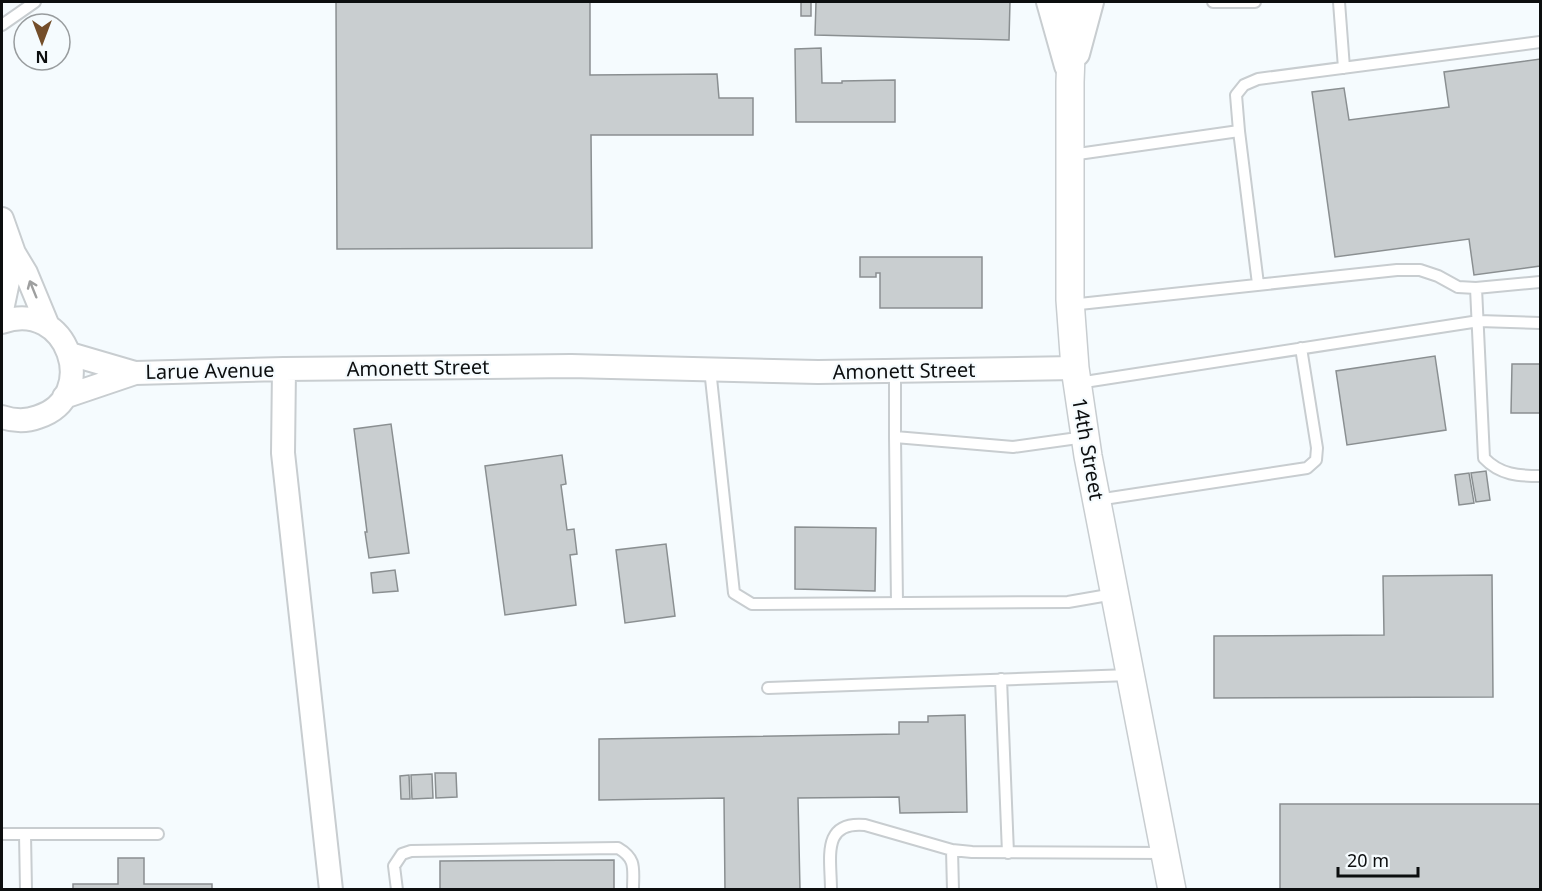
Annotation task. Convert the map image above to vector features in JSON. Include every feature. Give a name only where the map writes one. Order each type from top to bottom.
[{"type":"street","points":[[1048,2],[1070,82]]},
{"type":"street","name":"14th Street","points":[[1073,2],[1070,82],[1070,304],[1076,376],[1096,500],[1172,890]]},
{"type":"street","points":[[1070,82],[1092,2]]},
{"type":"street","points":[[2,219],[14,253],[26,273],[48,326]]},
{"type":"street","points":[[2,310],[14,253]]},
{"type":"street","points":[[2,322],[32,319],[48,326],[61,339],[70,354],[72,363],[71,381],[64,397]]},
{"type":"street","name":"Larue Avenue","points":[[70,354],[135,373]]},
{"type":"street","name":"Amonett Street","points":[[284,369],[571,366],[1076,376]]},
{"type":"street","points":[[284,369],[283,453],[331,890]]},
{"type":"street","name":"Larue Avenue","points":[[2,417],[16,421],[35,418],[51,411],[64,397],[135,373],[284,369]]},
{"type":"lane","points":[[2,25],[35,2]]},
{"type":"lane","points":[[1213,2],[1255,2]]},
{"type":"lane","points":[[1340,2],[1344,68]]},
{"type":"lane","points":[[1258,284],[1236,95],[1244,85],[1258,79],[1540,42]]},
{"type":"lane","points":[[1070,155],[1239,131]]},
{"type":"lane","points":[[1070,304],[1409,270],[1420,270],[1438,276],[1458,287],[1476,288],[1540,282]]},
{"type":"lane","points":[[1476,288],[1484,458],[1500,471],[1517,476],[1540,476]]},
{"type":"lane","points":[[1076,376],[1301,348],[1479,321],[1540,323]]},
{"type":"lane","points":[[1096,500],[1307,468],[1316,460],[1317,448],[1301,348]]},
{"type":"lane","points":[[710,369],[734,593],[752,604],[1068,602],[1115,594]]},
{"type":"lane","points":[[895,371],[897,603]]},
{"type":"lane","points":[[895,437],[1013,447],[1085,437]]},
{"type":"lane","points":[[768,688],[1131,675]]},
{"type":"lane","points":[[1001,680],[1008,853]]},
{"type":"lane","points":[[831,890],[832,840],[834,834],[852,824],[865,825],[952,850],[1008,853],[1165,853]]},
{"type":"lane","points":[[2,834],[158,834]]},
{"type":"lane","points":[[24,834],[26,890]]},
{"type":"lane","points":[[397,890],[394,866],[402,854],[411,851],[618,848],[628,854],[633,862],[633,890]]},
{"type":"lane","points":[[952,850],[952,890]]},
{"type":"building","points":[[336,2],[590,2],[590,75],[717,74],[719,98],[753,98],[753,135],[591,135],[592,248],[337,249]]},
{"type":"building","points":[[801,2],[811,2],[811,16],[801,16]]},
{"type":"building","points":[[816,2],[1010,2],[1009,40],[815,35]]},
{"type":"building","points":[[821,48],[822,83],[895,80],[895,122],[796,122],[795,49]]},
{"type":"building","points":[[1540,59],[1540,266],[1474,275],[1469,239],[1335,257],[1312,92],[1344,88],[1349,120],[1449,107],[1444,72]]},
{"type":"building","points":[[860,257],[982,257],[982,308],[880,308],[880,273],[876,273],[876,277],[860,277]]},
{"type":"building","points":[[1435,356],[1446,430],[1347,445],[1336,371]]},
{"type":"building","points":[[1512,364],[1540,364],[1540,413],[1511,413]]},
{"type":"building","points":[[391,424],[409,553],[369,558],[354,429]]},
{"type":"building","points":[[562,455],[566,484],[561,485],[567,530],[574,529],[577,554],[570,555],[576,605],[505,615],[485,466]]},
{"type":"building","points":[[1486,471],[1490,500],[1476,502],[1471,473]]},
{"type":"building","points":[[1469,473],[1474,503],[1459,505],[1455,475]]},
{"type":"building","points":[[795,527],[876,528],[875,591],[795,589]]},
{"type":"building","points":[[666,544],[675,616],[625,623],[616,550]]},
{"type":"building","points":[[395,570],[398,591],[373,593],[371,573]]},
{"type":"building","points":[[1492,575],[1493,697],[1214,698],[1214,636],[1384,635],[1383,576]]},
{"type":"building","points":[[965,715],[967,812],[900,813],[899,797],[798,798],[800,890],[725,890],[724,798],[599,800],[599,739],[899,734],[899,722],[928,722],[928,716]]},
{"type":"building","points":[[435,773],[456,773],[457,797],[436,798]]},
{"type":"building","points":[[432,774],[433,798],[412,799],[411,775]]},
{"type":"building","points":[[409,775],[410,799],[401,799],[400,776]]},
{"type":"building","points":[[1280,804],[1540,804],[1540,890],[1280,890]]},
{"type":"building","points":[[118,858],[144,858],[144,884],[212,884],[212,890],[73,890],[73,884],[118,884]]},
{"type":"building","points":[[614,860],[614,890],[440,890],[440,861]]}]
